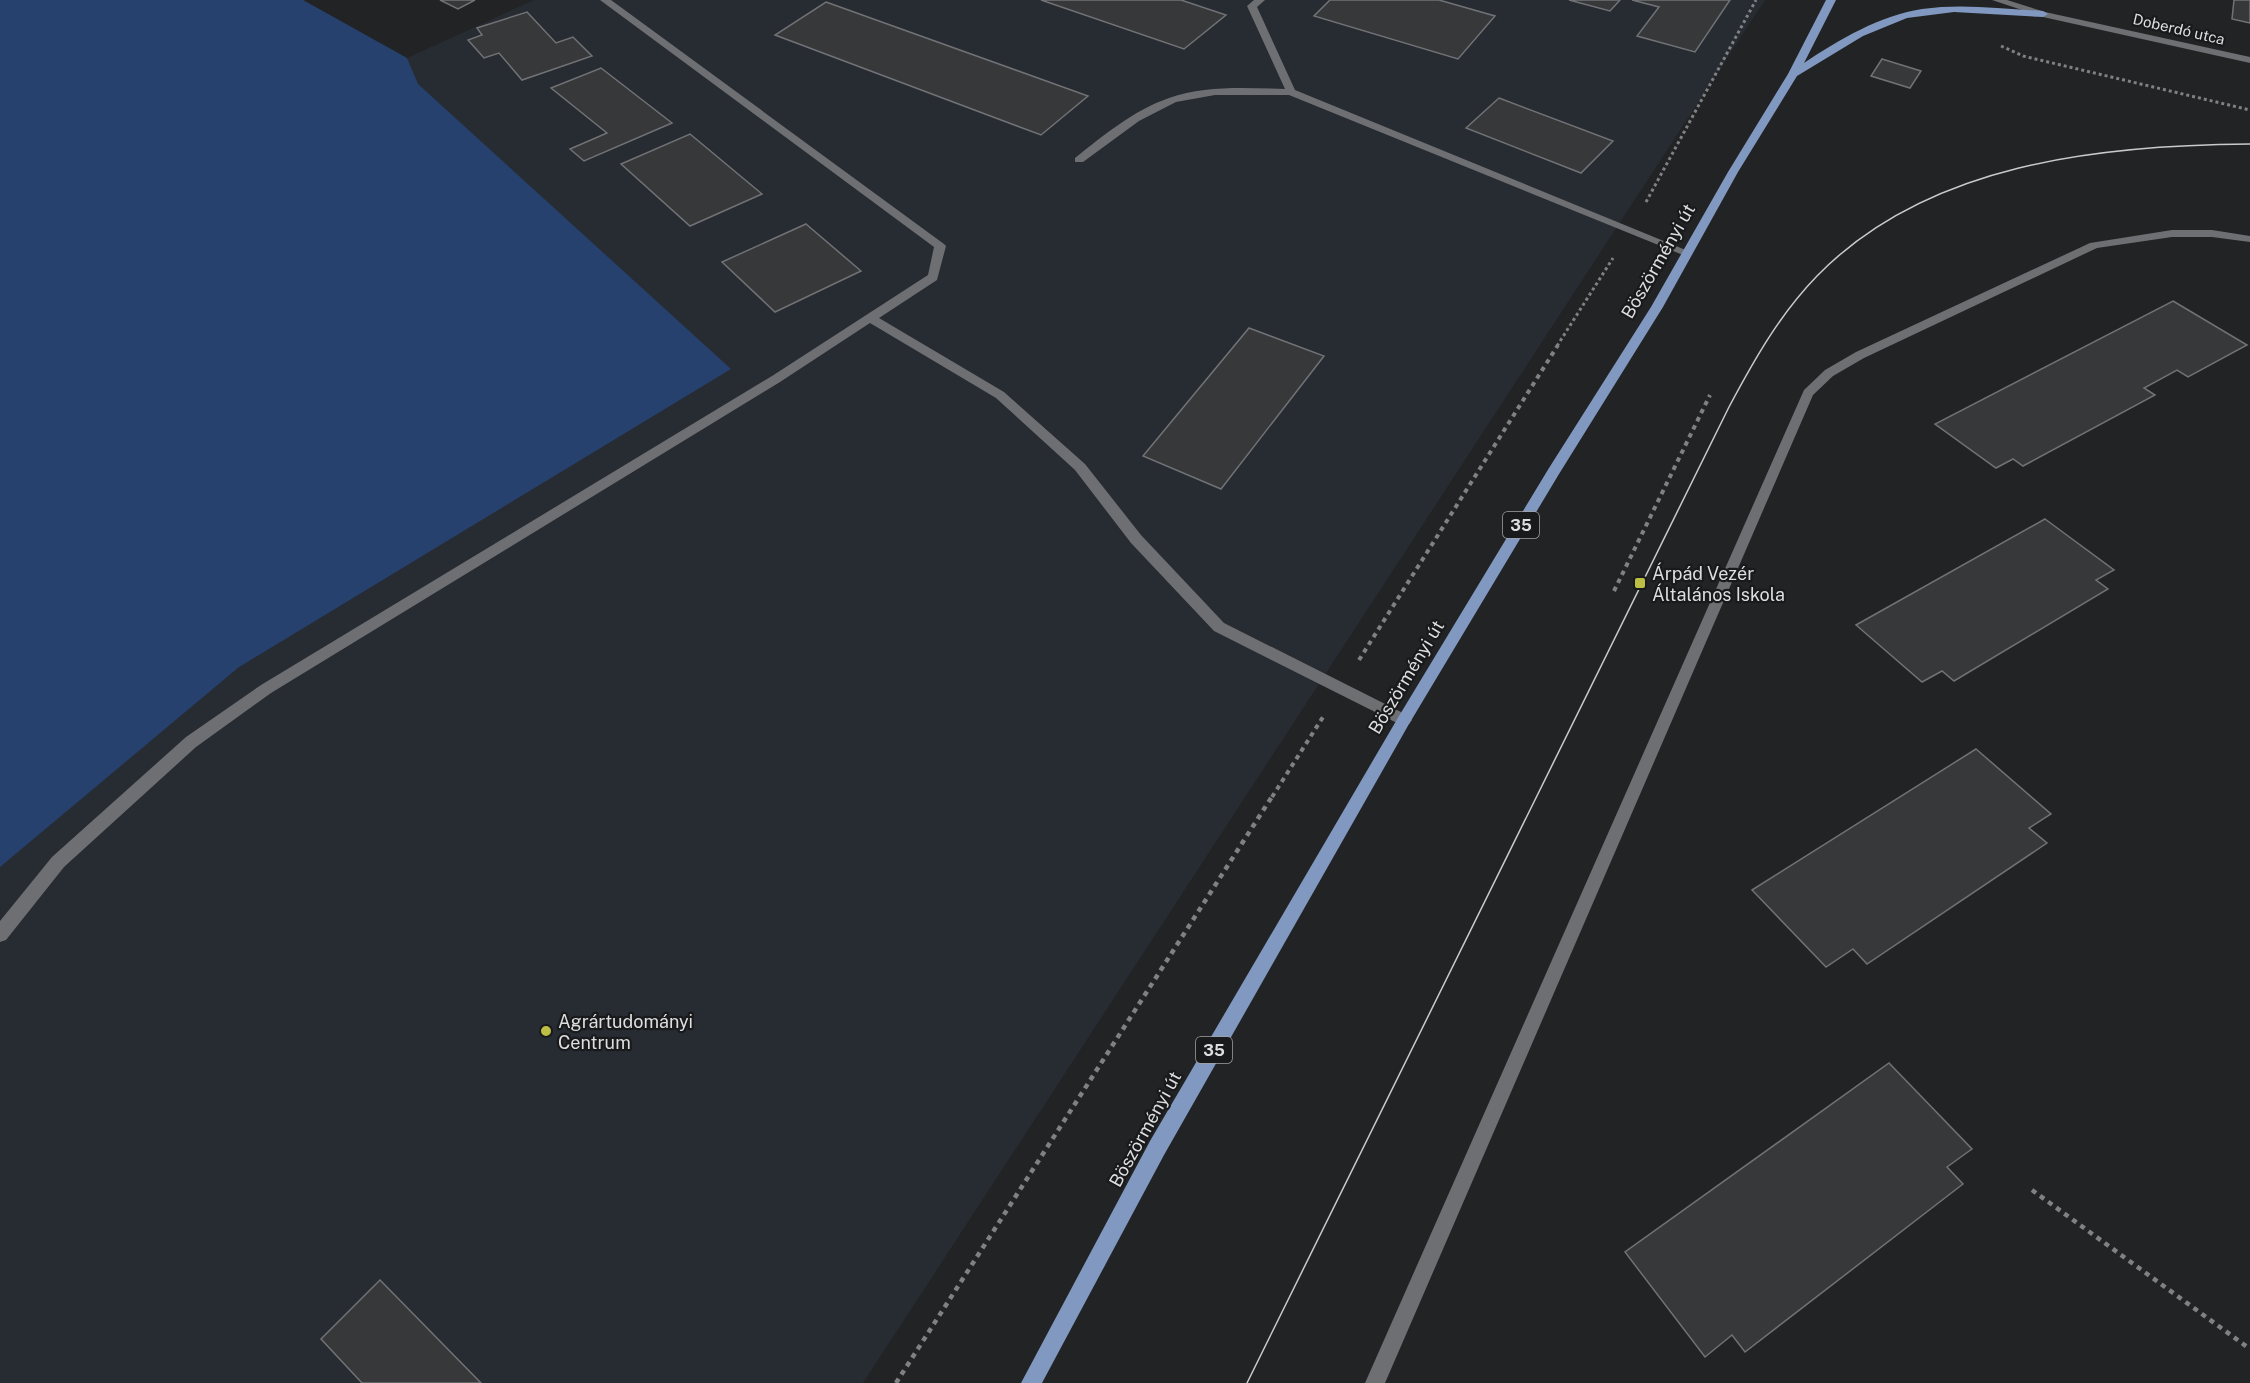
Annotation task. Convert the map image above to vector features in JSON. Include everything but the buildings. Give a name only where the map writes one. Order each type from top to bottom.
[{"type":"main road","name":"Böszörményi út","points":[[1031,1383],[1157,1148],[1404,720],[1554,471],[1657,307],[1793,74],[1831,0]]},
{"type":"main road","points":[[1793,74],[1845,40],[1905,16],[1983,11],[2043,14]]},
{"type":"street","points":[[0,934],[58,862],[191,742],[266,689],[765,385],[933,277],[940,246],[604,0]]},
{"type":"street","points":[[1260,0],[1252,6],[1291,93]]},
{"type":"street","name":"Doberdó utca","points":[[1997,0],[2043,14],[2250,60]]},
{"type":"street","points":[[1079,160],[1118,129],[1174,100],[1237,89],[1291,93],[1687,253]]},
{"type":"street","points":[[1375,1383],[1808,393],[1829,373],[1860,355],[2094,245],[2128,237],[2165,235],[2246,238]]},
{"type":"street","points":[[870,318],[1000,395],[1080,467],[1136,539],[1219,627],[1404,720]]},
{"type":"path","points":[[896,1383],[1631,230],[1756,0]]},
{"type":"path","points":[[2001,46],[2023,56],[2250,110]]},
{"type":"path","points":[[1614,591],[1710,394]]},
{"type":"path","points":[[2032,1190],[2250,1349]]},
{"type":"shaded area","name":"Agrártudományi Centrum","points":[[0,0],[303,0],[407,58],[534,0],[1765,0],[863,1383],[0,1383]]},
{"type":"shaded area","points":[[0,0],[303,0],[407,58],[418,84],[731,369],[239,667],[0,867]]},
{"type":"tram line","points":[[1247,1383],[1729,407],[1758,355],[1791,306],[1817,276],[1861,238],[1910,208],[1963,185],[2019,168],[2077,156],[2135,149],[2250,144]]},
{"type":"place","name":"Árpád Vezér Általános Iskola","points":[[1640,583]]},
{"type":"place","name":"Agrártudományi Centrum","points":[[546,1031]]}]
